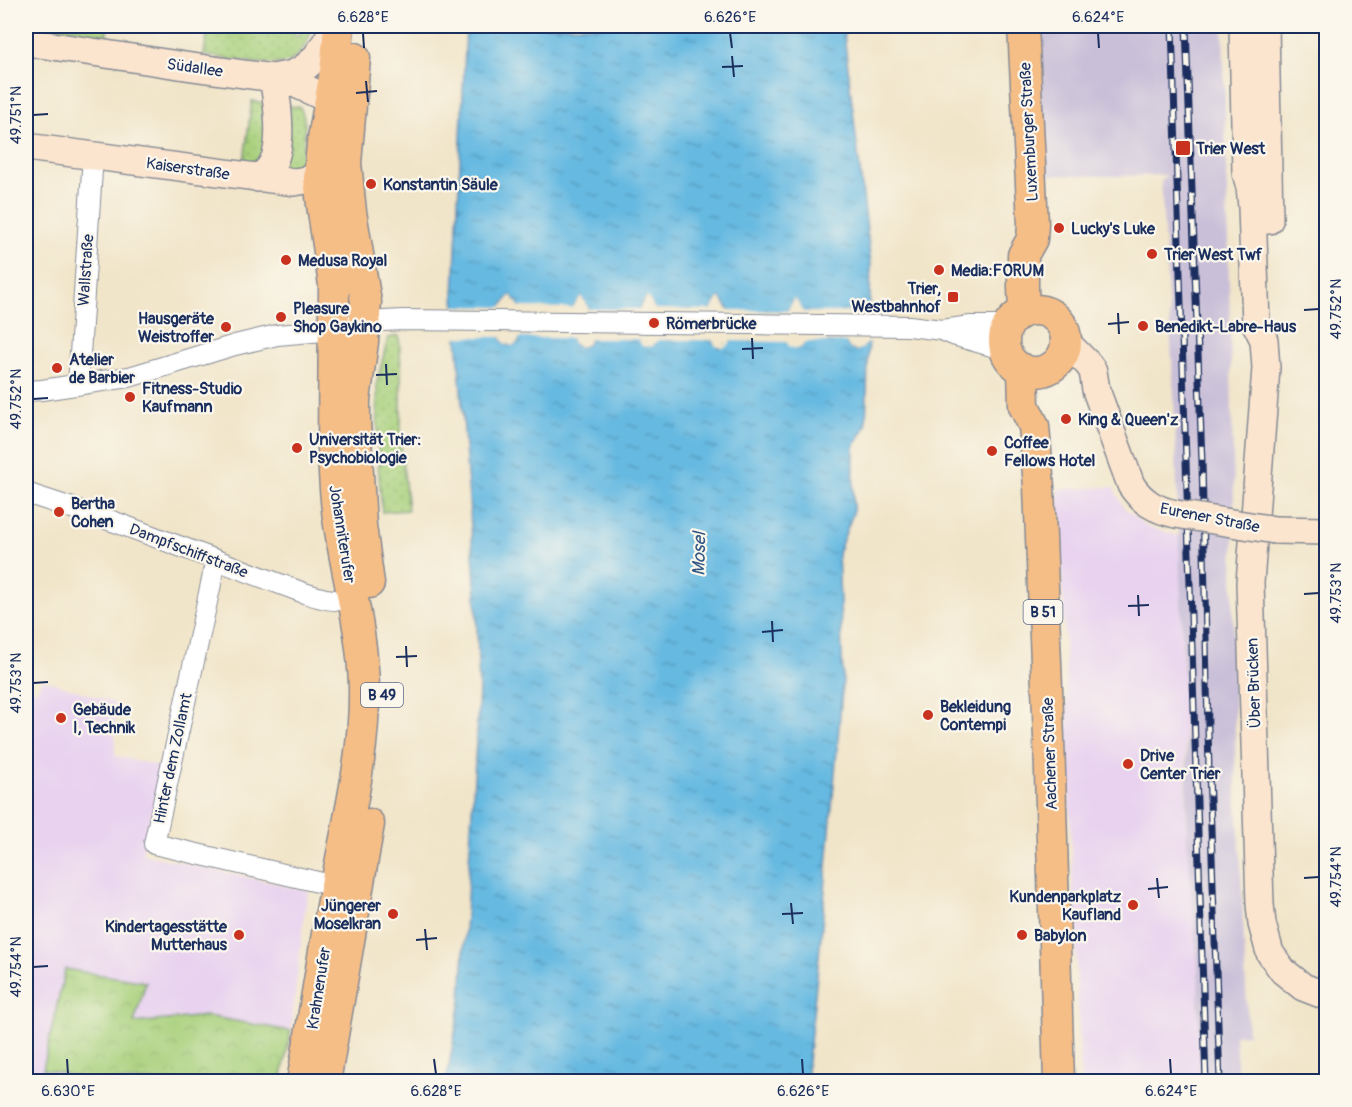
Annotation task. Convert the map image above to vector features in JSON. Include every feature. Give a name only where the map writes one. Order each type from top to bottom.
[{"type":"main road","name":"B 49","points":[[330,100],[335,72],[337,26]]},
{"type":"main road","name":"B 49","points":[[350,123],[357,26]]},
{"type":"main road","name":"Luxemburger Straße","points":[[1023,26],[1032,239],[1041,254],[1043,286],[1034,343]]},
{"type":"main road","name":"Johanniterufer","points":[[330,100],[319,178],[333,272],[334,478],[339,525],[361,590],[383,700],[382,740],[377,776],[346,870]]},
{"type":"main road","name":"Johanniterufer","points":[[350,123],[346,163],[351,212],[366,302],[355,400],[361,526],[361,590]]},
{"type":"main road","name":"Aachener Straße","points":[[1034,343],[1024,406],[1034,426],[1039,487],[1050,749],[1059,1082]]},
{"type":"main road","name":"Krahnenufer","points":[[325,1082],[351,931],[346,870]]},
{"type":"main road","name":"Krahnenufer","points":[[302,1082],[346,870]]},
{"type":"street","points":[[258,178],[272,165],[276,151],[278,112],[273,78],[303,69],[321,50],[337,26]]},
{"type":"street","name":"Über Brücken","points":[[1271,26],[1254,26],[1272,320],[1264,340],[1266,368],[1250,583],[1260,904],[1262,924],[1270,953],[1283,971],[1303,987],[1326,996]]},
{"type":"street","name":"Südallee","points":[[34,37],[192,67],[292,82],[330,100],[350,123]]},
{"type":"street","name":"Kaiserstraße","points":[[26,147],[294,182],[319,178],[346,163]]},
{"type":"street","name":"Wallstraße","points":[[78,385],[93,155]]},
{"type":"street","points":[[31,394],[129,377],[236,345],[276,336],[335,330],[364,322],[399,320],[909,326],[942,330],[956,336],[1034,343]]},
{"type":"street","name":"Eurener Straße","points":[[1034,343],[1089,364],[1126,473],[1136,492],[1158,510],[1275,530],[1326,531]]},
{"type":"street","name":"Dampfschiffstraße","points":[[26,493],[115,522],[304,593],[339,601],[361,590]]},
{"type":"street","name":"Hinter dem Zollamt","points":[[216,561],[154,844],[346,870]]},
{"type":"shaded area","points":[[1036,26],[1223,26],[1234,497],[1236,792],[1248,1034],[1235,1035],[1238,1081],[1199,1081],[1198,970],[1187,837],[1174,394],[1161,181],[1167,175],[1052,175],[1041,173]]},
{"type":"shaded area","points":[[1113,487],[1123,507],[1147,527],[1179,536],[1187,837],[1198,970],[1199,1081],[1081,1081],[1058,489]]},
{"type":"shaded area","points":[[42,679],[115,703],[115,756],[162,767],[142,854],[309,891],[291,1031],[281,1081],[26,1082],[26,688],[37,691]]},
{"type":"green space","points":[[52,26],[108,26],[106,40],[55,33]]},
{"type":"green space","points":[[210,26],[251,26],[251,29],[260,29],[263,35],[268,34],[270,30],[292,31],[297,36],[307,28],[305,26],[312,26],[307,41],[298,54],[290,61],[273,64],[204,55]]},
{"type":"green space","points":[[252,101],[273,105],[264,165],[244,161]]},
{"type":"green space","points":[[283,106],[300,107],[303,113],[305,135],[301,164],[298,169],[282,169]]},
{"type":"green space","points":[[399,336],[401,446],[408,510],[382,512],[378,463],[383,460],[378,457],[377,382],[388,338]]},
{"type":"green space","points":[[65,969],[146,982],[134,1023],[207,1016],[291,1031],[281,1081],[75,1081],[76,1076],[43,1069]]},
{"type":"water","name":"Mosel","points":[[466,26],[843,26],[871,264],[866,426],[854,446],[853,513],[838,553],[843,679],[806,1081],[446,1082],[461,1001],[479,691],[476,595],[454,295]],"holes":[[[511,295],[520,307],[519,341],[511,345],[506,345],[501,337],[503,305]],[[581,297],[589,309],[589,341],[586,345],[579,347],[571,338],[573,307]],[[646,297],[654,308],[655,344],[648,347],[638,339],[639,308]],[[720,297],[728,308],[731,341],[720,348],[712,340],[711,310]],[[795,299],[803,312],[803,346],[797,349],[786,342],[787,311]],[[857,303],[863,313],[865,346],[857,351],[850,349],[846,342],[849,311]]]},
{"type":"pier","name":"Römerbrücke","points":[[511,295],[520,307],[572,308],[581,296],[589,309],[639,309],[647,296],[655,309],[711,310],[720,297],[728,310],[787,311],[795,298],[804,312],[849,312],[857,303],[864,313],[872,313],[871,343],[867,343],[857,351],[850,349],[846,342],[805,342],[797,349],[790,347],[786,342],[731,341],[728,346],[722,348],[716,346],[712,340],[658,340],[653,346],[648,347],[642,346],[638,339],[590,339],[586,345],[579,347],[573,343],[571,338],[520,338],[512,346],[504,343],[501,337],[454,337],[452,306],[502,307]],"holes":[[[511,300],[517,308],[517,337],[512,343],[506,341],[504,337],[505,308]],[[581,301],[586,309],[586,340],[580,344],[574,338],[575,309]],[[647,302],[651,309],[654,340],[650,344],[644,343],[641,339],[642,309]],[[720,302],[725,309],[728,340],[726,344],[718,344],[715,340],[714,311]],[[795,304],[801,312],[802,341],[796,346],[789,341],[790,312]],[[857,308],[861,313],[863,342],[857,348],[849,342],[852,312]]]},
{"type":"railway","points":[[1172,26],[1206,1082]]},
{"type":"railway","points":[[1186,26],[1202,462],[1209,772],[1220,1082]]},
{"type":"place","name":"Trier West","points":[[1183,148]]},
{"type":"place","name":"Konstantin Säule","points":[[371,184]]},
{"type":"place","name":"Lucky's Luke","points":[[1059,228]]},
{"type":"place","name":"Trier West Twf","points":[[1152,254]]},
{"type":"place","name":"Medusa Royal","points":[[286,260]]},
{"type":"place","name":"Media:FORUM","points":[[939,270]]},
{"type":"place","name":"Trier, Westbahnhof","points":[[953,297]]},
{"type":"place","name":"Pleasure Shop Gaykino","points":[[281,317]]},
{"type":"place","name":"Römerbrücke","points":[[654,323]]},
{"type":"place","name":"Benedikt-Labre-Haus","points":[[1143,326]]},
{"type":"place","name":"Hausgeräte Weistroffer","points":[[226,327]]},
{"type":"place","name":"Atelier de Barbier","points":[[57,368]]},
{"type":"place","name":"Fitness-Studio Kaufmann","points":[[130,397]]},
{"type":"place","name":"King & Queen'z","points":[[1066,419]]},
{"type":"place","name":"Universität Trier: Psychobiologie","points":[[297,448]]},
{"type":"place","name":"Coffee Fellows Hotel","points":[[992,451]]},
{"type":"place","name":"Bertha Cohen","points":[[59,512]]},
{"type":"place","name":"Bekleidung Contempi","points":[[928,715]]},
{"type":"place","name":"Gebäude I, Technik","points":[[61,718]]},
{"type":"place","name":"Drive Center Trier","points":[[1128,764]]},
{"type":"place","name":"Kundenparkplatz Kaufland","points":[[1133,905]]},
{"type":"place","name":"Jüngerer Moselkran","points":[[393,914]]},
{"type":"place","name":"Kindertagesstätte Mutterhaus","points":[[239,935]]},
{"type":"place","name":"Babylon","points":[[1022,935]]}]
